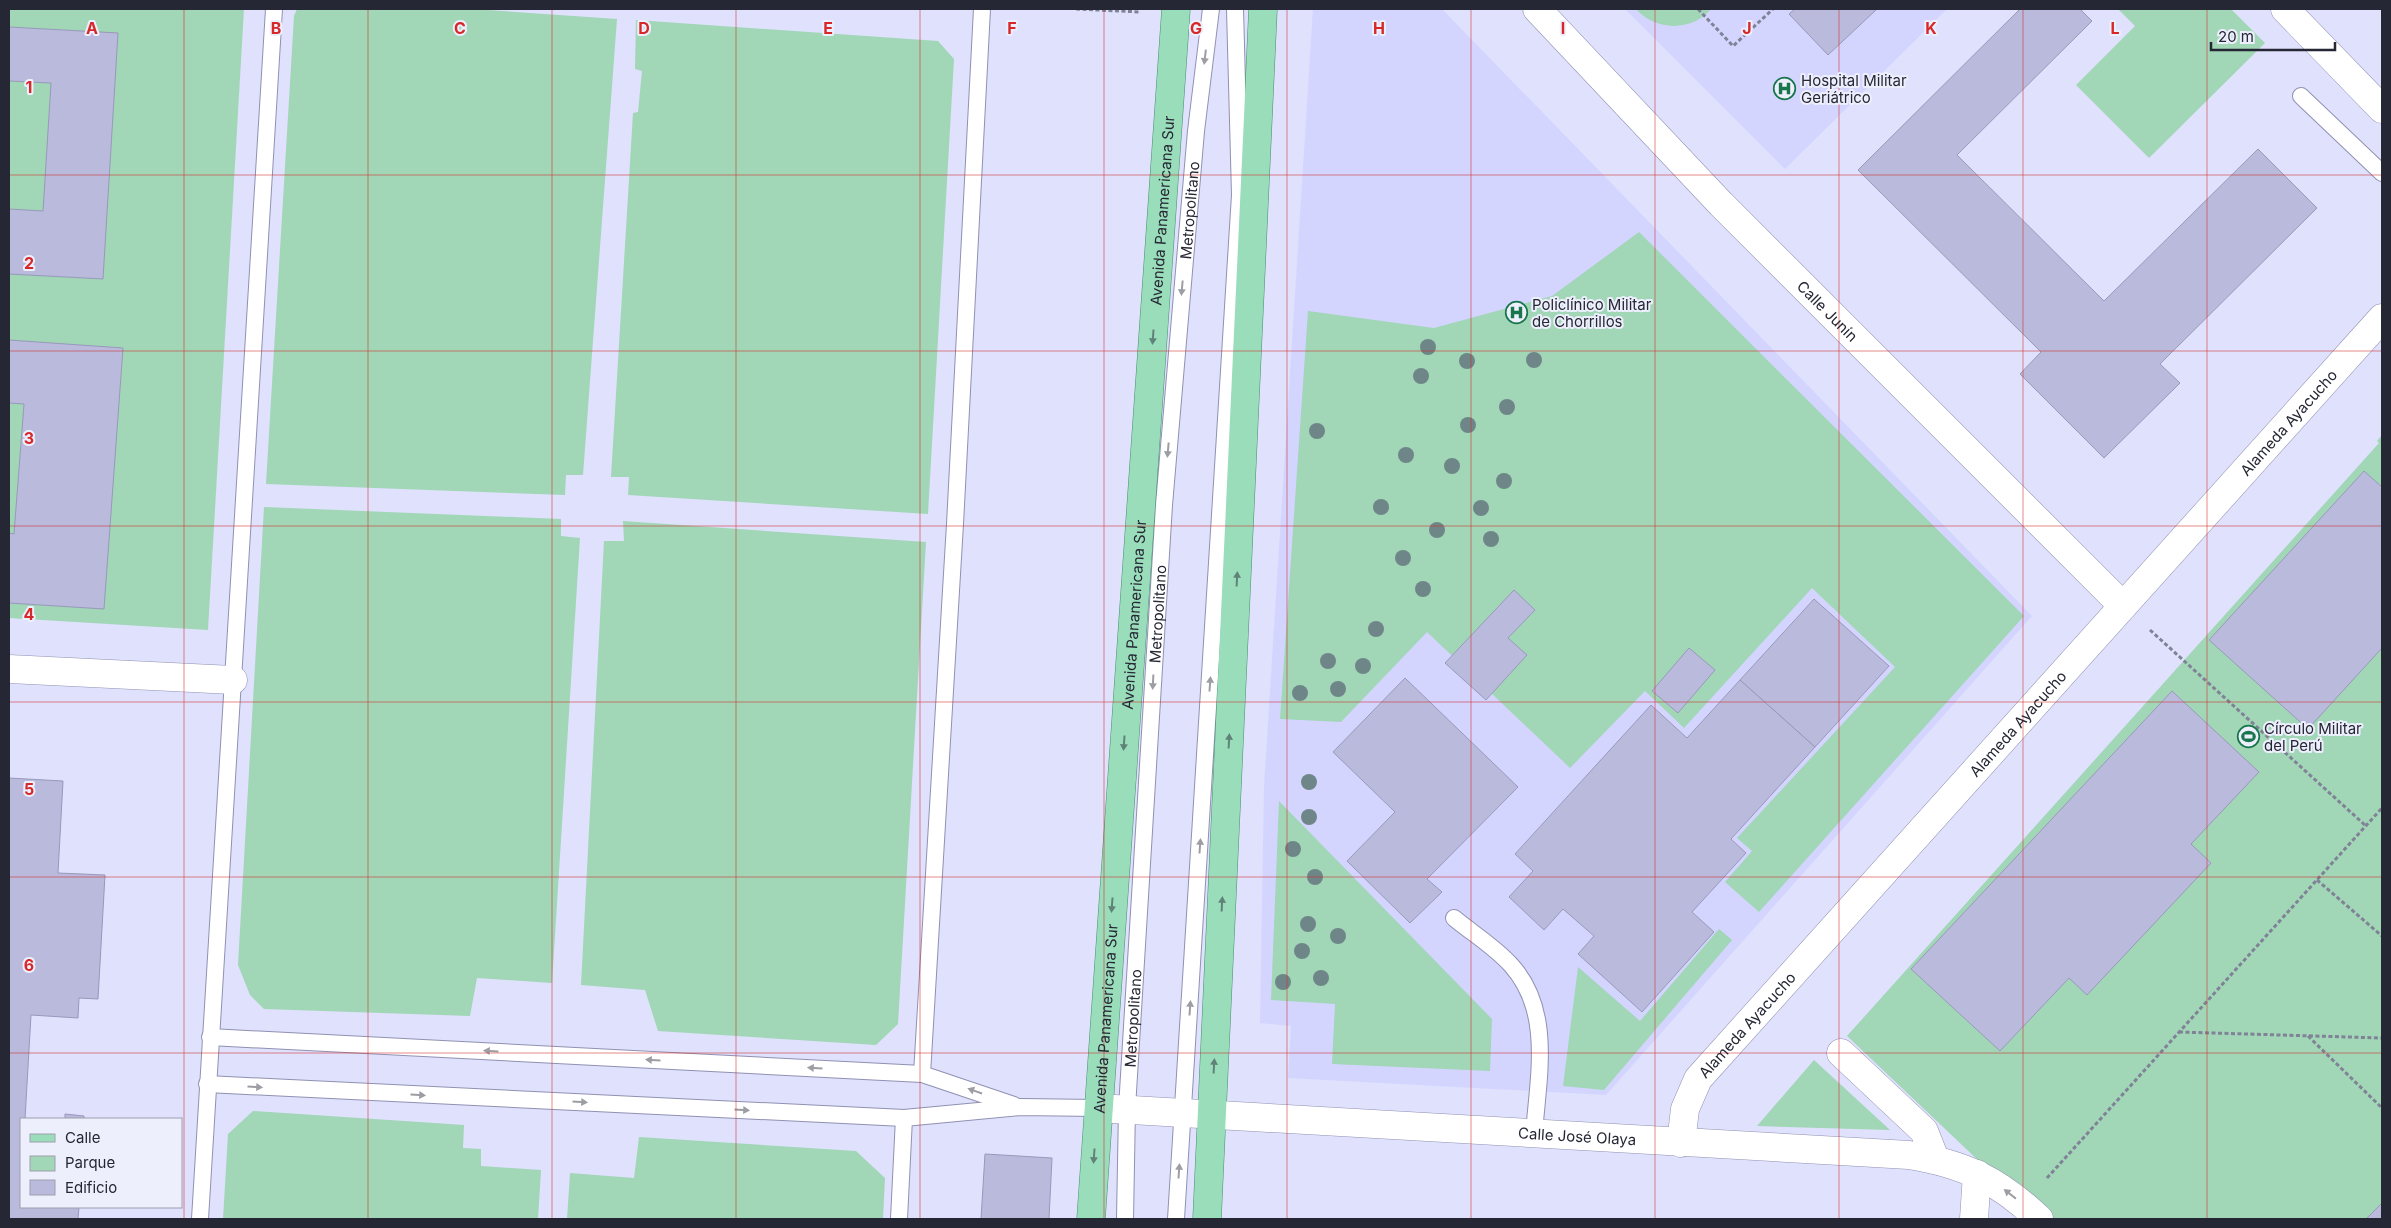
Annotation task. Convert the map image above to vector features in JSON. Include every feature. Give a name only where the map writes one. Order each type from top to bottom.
[{"type":"main road","name":"Avenida Panamericana Sur","points":[[1091,1219],[1097,1108],[1176,9]]},
{"type":"main road","points":[[1206,1219],[1263,9]]},
{"type":"street","name":"Calle Junín","points":[[1537,9],[1721,204],[2123,606]]},
{"type":"street","points":[[2285,9],[2382,109]]},
{"type":"street","name":"Alameda Ayacucho","points":[[1681,1142],[1685,1109],[1698,1079],[2382,318]]},
{"type":"street","points":[[9,669],[232,680]]},
{"type":"street","points":[[1841,1054],[1924,1131],[1935,1159]]},
{"type":"street","name":"Calle José Olaya","points":[[1097,1108],[1127,1108],[1212,1115],[1908,1155],[1958,1165],[2001,1187],[2031,1212]]},
{"type":"street","points":[[1974,1219],[1977,1174]]},
{"type":"lane","points":[[200,1219],[274,9]]},
{"type":"lane","points":[[922,1074],[954,534],[982,9]]},
{"type":"lane","name":"Metropolitano","points":[[1125,1219],[1127,1108],[1164,495],[1196,131],[1211,9]]},
{"type":"lane","points":[[1176,1219],[1240,195],[1235,9]]},
{"type":"lane","points":[[2301,96],[2382,173]]},
{"type":"lane","points":[[1454,918],[1510,964],[1530,992],[1539,1020],[1540,1057],[1534,1134]]},
{"type":"lane","points":[[210,1037],[922,1074],[1021,1107]]},
{"type":"lane","points":[[207,1084],[904,1118],[1021,1107],[1097,1108]]},
{"type":"lane","points":[[900,1219],[904,1118]]},
{"type":"path","points":[[1076,9],[1118,11]]},
{"type":"path","points":[[1698,9],[1733,46],[1773,9]]},
{"type":"path","points":[[2123,606],[2366,826]]},
{"type":"path","points":[[2031,1212],[2178,1032],[2382,808]]},
{"type":"path","points":[[2317,880],[2382,936]]},
{"type":"path","points":[[2178,1032],[2382,1038]]},
{"type":"path","points":[[2308,1036],[2382,1108]]},
{"type":"shaded area","name":"Policlínico Militar de Chorrillos","points":[[1313,9],[1442,9],[2032,616],[1606,1095],[1288,1078],[1291,1026],[1260,1023],[1264,786]]},
{"type":"shaded area","name":"Hospital Militar Geriátrico","points":[[1625,9],[1947,9],[1785,169]]},
{"type":"green space","points":[[9,9],[244,9],[208,630],[9,618]]},
{"type":"green space","points":[[297,9],[473,9],[617,19],[583,475],[566,475],[565,495],[266,484],[294,16]]},
{"type":"green space","points":[[1636,9],[1711,9],[1694,22],[1673,26],[1653,22]]},
{"type":"green space","points":[[2118,9],[2231,9],[2265,43],[2149,158],[2076,85],[2135,26]]},
{"type":"green space","points":[[636,20],[938,41],[954,59],[928,514],[628,495],[629,477],[611,477],[633,113],[638,112],[642,71],[635,69]]},
{"type":"green space","points":[[1639,232],[2024,616],[1759,912],[1725,882],[1752,851],[1737,838],[1895,667],[1812,588],[1684,728],[1645,691],[1570,768],[1427,632],[1341,722],[1280,719],[1308,311],[1434,328],[1552,296]]},
{"type":"green space","name":"Círculo Militar del Perú","points":[[2382,435],[2382,1219],[2040,1219],[1847,1036],[2379,443],[2377,441]]},
{"type":"green space","points":[[264,507],[561,519],[561,536],[580,538],[552,983],[477,978],[470,1016],[264,1009],[250,995],[238,965]]},
{"type":"green space","points":[[623,521],[926,542],[898,1024],[876,1045],[658,1031],[645,990],[581,985],[604,541],[624,541]]},
{"type":"green space","points":[[1279,801],[1492,1019],[1490,1071],[1332,1064],[1335,1004],[1271,1000]]},
{"type":"green space","points":[[1719,929],[1732,940],[1604,1090],[1563,1086],[1578,967],[1640,1021]]},
{"type":"green space","points":[[1814,1060],[1890,1130],[1757,1126]]},
{"type":"green space","points":[[253,1111],[464,1125],[463,1148],[481,1149],[481,1166],[541,1170],[538,1219],[223,1219],[228,1134]]},
{"type":"green space","points":[[639,1137],[856,1151],[885,1178],[883,1219],[567,1219],[570,1173],[634,1178]]},
{"type":"building","points":[[1795,9],[1877,9],[1828,55],[1789,14]]},
{"type":"building","points":[[2020,9],[2080,9],[2092,21],[1957,155],[2104,301],[2258,149],[2317,208],[2160,364],[2180,383],[2104,458],[2020,374],[2041,352],[1858,170]]},
{"type":"building","points":[[9,27],[118,33],[103,279],[9,274],[9,209],[43,211],[51,83],[9,81]]},
{"type":"building","points":[[9,340],[123,348],[104,609],[9,603],[9,533],[14,534],[24,404],[9,403]]},
{"type":"building","points":[[2364,471],[2382,487],[2382,648],[2308,729],[2209,640]]},
{"type":"building","points":[[1514,590],[1535,610],[1508,638],[1527,655],[1486,700],[1445,663]]},
{"type":"building","points":[[1814,599],[1889,666],[1815,747],[1740,680]]},
{"type":"building","points":[[1689,648],[1715,670],[1678,713],[1652,691]]},
{"type":"building","points":[[1405,678],[1518,787],[1427,879],[1442,892],[1410,923],[1347,861],[1395,812],[1333,752]]},
{"type":"building","points":[[1740,680],[1815,747],[1731,839],[1746,853],[1692,912],[1714,932],[1642,1012],[1578,954],[1594,936],[1563,909],[1544,930],[1509,897],[1533,871],[1515,854],[1651,705],[1687,738]]},
{"type":"building","points":[[2172,691],[2259,772],[2191,844],[2211,863],[2087,995],[2069,978],[2000,1051],[1911,969]]},
{"type":"building","points":[[9,778],[63,781],[58,873],[105,875],[98,999],[79,998],[78,1018],[31,1015],[25,1118],[20,1118],[20,1208],[79,1208],[78,1219],[9,1219]]},
{"type":"building","points":[[65,1114],[84,1116],[84,1118],[65,1118]]},
{"type":"building","points":[[985,1154],[1052,1158],[1049,1219],[981,1219]]},
{"type":"building","points":[[2382,1203],[2382,1219],[2366,1219]]},
{"type":"place","name":"Hospital Militar Geriátrico","points":[[1785,89]]},
{"type":"place","name":"Policlínico Militar de Chorrillos","points":[[1516,313]]},
{"type":"place","name":"Círculo Militar del Perú","points":[[2248,737]]}]
